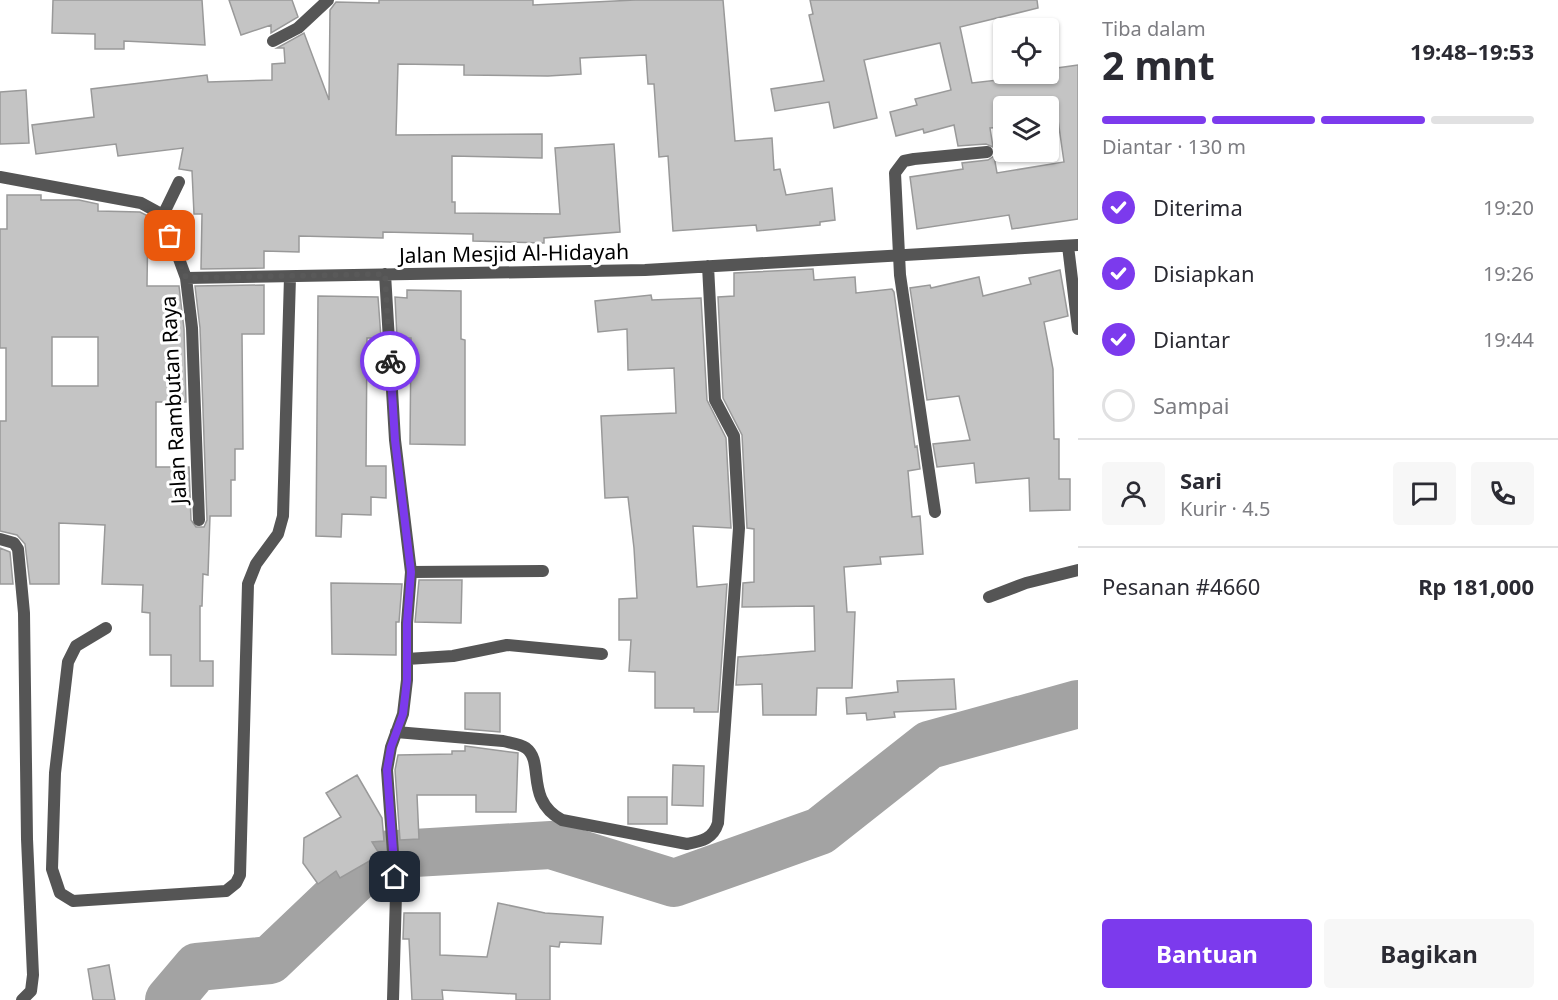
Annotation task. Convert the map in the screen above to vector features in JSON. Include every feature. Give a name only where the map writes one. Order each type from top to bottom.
[{"type":"street","points":[[273,41],[298,28],[328,0]]},
{"type":"street","points":[[935,512],[898,257],[899,238],[894,183],[898,167],[914,159],[987,152]]},
{"type":"street","points":[[0,177],[141,203],[163,215],[186,278]]},
{"type":"street","points":[[163,215],[180,182]]},
{"type":"street","points":[[1073,245],[1078,329]]},
{"type":"street","name":"Jalan Mesjid Al-Hidayah","points":[[186,278],[708,266],[898,257],[1073,245]]},
{"type":"street","points":[[396,732],[503,741],[526,748],[532,755],[541,801],[546,809],[562,820],[687,844],[703,841],[715,832],[718,823],[739,528],[735,436],[715,400],[708,266]]},
{"type":"street","points":[[385,274],[395,440],[411,572],[403,714],[387,770],[396,894],[393,1000]]},
{"type":"street","points":[[106,628],[76,646],[68,662],[55,773],[52,869],[55,885],[66,898],[73,901],[226,891],[236,883],[240,875],[248,584],[256,564],[278,534],[283,516],[290,277]]},
{"type":"street","name":"Jalan Rambutan Raya","points":[[186,278],[192,328],[198,520]]},
{"type":"street","points":[[0,539],[14,543],[18,549],[24,613],[26,816],[33,975],[31,991],[22,1000]]},
{"type":"street","points":[[989,597],[1026,583],[1078,570]]},
{"type":"street","points":[[411,572],[543,571]]},
{"type":"street","points":[[407,659],[453,656],[507,645],[602,654]]},
{"type":"building","points":[[53,0],[202,0],[205,45],[124,41],[124,49],[95,49],[95,34],[52,33]]},
{"type":"building","points":[[229,0],[292,0],[298,17],[271,33],[271,25],[241,35]]},
{"type":"building","points":[[379,0],[533,0],[533,5],[635,0],[723,0],[735,141],[772,138],[774,170],[780,169],[786,195],[832,188],[835,220],[820,222],[820,225],[757,231],[756,225],[673,231],[668,156],[659,157],[654,84],[648,84],[646,55],[580,58],[581,74],[548,76],[464,75],[464,65],[398,64],[396,135],[542,134],[542,158],[452,156],[452,202],[455,202],[455,213],[560,214],[555,148],[614,144],[620,232],[544,238],[544,243],[473,241],[473,234],[383,232],[383,238],[299,236],[299,252],[264,251],[264,268],[201,269],[202,214],[194,214],[192,171],[179,169],[183,148],[118,156],[116,144],[36,154],[32,125],[94,117],[91,89],[207,75],[208,82],[272,80],[272,64],[285,63],[284,48],[277,48],[304,33],[329,100],[330,10],[336,2],[379,3]]},
{"type":"building","points":[[810,0],[1037,0],[1038,8],[960,27],[972,83],[993,81],[993,84],[1059,84],[1059,68],[1078,65],[1078,219],[1012,229],[1009,215],[917,229],[910,177],[963,169],[962,163],[988,160],[993,157],[997,173],[1064,162],[1059,127],[1059,96],[993,96],[993,128],[990,128],[993,147],[986,144],[958,146],[954,125],[924,133],[923,129],[896,136],[890,112],[917,105],[915,99],[951,90],[940,43],[864,60],[877,118],[834,128],[829,102],[775,111],[771,89],[824,81],[809,15],[813,14]]},
{"type":"building","points":[[26,90],[29,143],[0,144],[0,92]]},
{"type":"building","points":[[7,195],[41,195],[41,200],[79,200],[98,204],[98,211],[140,212],[148,216],[147,286],[179,286],[184,329],[186,402],[156,402],[156,467],[189,467],[191,520],[196,527],[204,527],[207,520],[200,328],[195,286],[264,285],[264,334],[242,334],[243,449],[235,449],[235,480],[231,480],[231,516],[210,516],[208,575],[203,574],[202,606],[200,606],[200,661],[213,661],[213,686],[171,686],[171,655],[150,655],[150,613],[142,612],[143,585],[102,584],[105,525],[59,523],[59,584],[30,584],[25,544],[17,535],[0,531],[0,421],[6,421],[6,348],[0,348],[0,229],[7,229]],"holes":[[[52,337],[98,337],[98,386],[52,386]]]},
{"type":"building","points":[[813,269],[814,280],[855,277],[856,293],[892,289],[894,292],[920,469],[908,471],[912,517],[920,516],[923,554],[880,557],[881,564],[844,567],[847,612],[855,612],[852,688],[817,688],[816,715],[763,715],[762,684],[736,685],[738,657],[815,651],[814,606],[742,607],[743,583],[754,582],[754,529],[747,528],[742,435],[723,398],[718,297],[734,296],[734,273]]},
{"type":"building","points":[[1060,270],[1068,316],[1044,322],[1053,369],[1054,439],[1059,439],[1059,479],[1070,479],[1070,510],[1030,511],[1029,478],[976,483],[974,463],[937,467],[933,444],[970,440],[959,396],[927,400],[910,288],[930,285],[931,288],[979,277],[983,296],[1031,284],[1029,278]]},
{"type":"building","points":[[407,290],[461,291],[461,339],[465,340],[465,445],[410,444],[411,338],[397,338],[395,297],[407,298]]},
{"type":"building","points":[[651,295],[652,300],[701,298],[707,400],[726,438],[731,528],[693,526],[697,587],[727,584],[718,712],[694,712],[694,708],[655,708],[655,672],[629,671],[631,640],[619,640],[619,599],[637,598],[634,548],[628,497],[605,498],[601,416],[676,413],[674,368],[628,370],[627,329],[598,332],[595,301]]},
{"type":"building","points":[[318,296],[378,297],[381,338],[367,338],[366,466],[386,466],[386,498],[371,497],[371,515],[342,514],[341,537],[316,536]]},
{"type":"building","points":[[0,548],[10,552],[13,584],[0,584]]},
{"type":"building","points":[[419,580],[462,580],[461,623],[415,622]]},
{"type":"building","points":[[331,583],[402,584],[399,622],[396,622],[396,655],[332,654]]},
{"type":"building","points":[[954,679],[956,709],[894,712],[895,717],[867,720],[866,713],[847,714],[846,698],[898,692],[897,681]]},
{"type":"building","points":[[465,693],[500,693],[500,732],[465,729]]},
{"type":"building","points":[[465,746],[518,753],[516,812],[476,812],[476,795],[417,795],[419,839],[400,840],[395,770],[398,755],[452,754],[452,751],[465,751]]},
{"type":"building","points":[[673,765],[704,766],[703,806],[672,805]]},
{"type":"building","points":[[357,775],[382,818],[384,841],[372,842],[380,855],[340,878],[336,871],[318,884],[303,863],[304,838],[341,817],[326,793]]},
{"type":"building","points":[[628,797],[667,797],[667,824],[628,824]]},
{"type":"building","points":[[498,903],[545,913],[603,917],[601,944],[560,942],[559,947],[550,946],[550,1000],[516,1000],[516,994],[442,990],[443,1000],[412,1000],[409,939],[403,939],[404,913],[440,913],[440,955],[487,957]]},
{"type":"building","points":[[109,965],[115,1000],[93,1000],[88,969]]},
{"type":"waterway","points":[[169,1000],[197,967],[270,960],[380,855],[551,845],[674,883],[820,831],[929,745],[1078,704]]},
{"type":"way so far","points":[[170,236],[186,278],[385,274],[390,361]]},
{"type":"route","points":[[390,361],[395,440],[411,572],[407,623],[407,680],[403,714],[391,747],[387,770],[395,877]]}]
